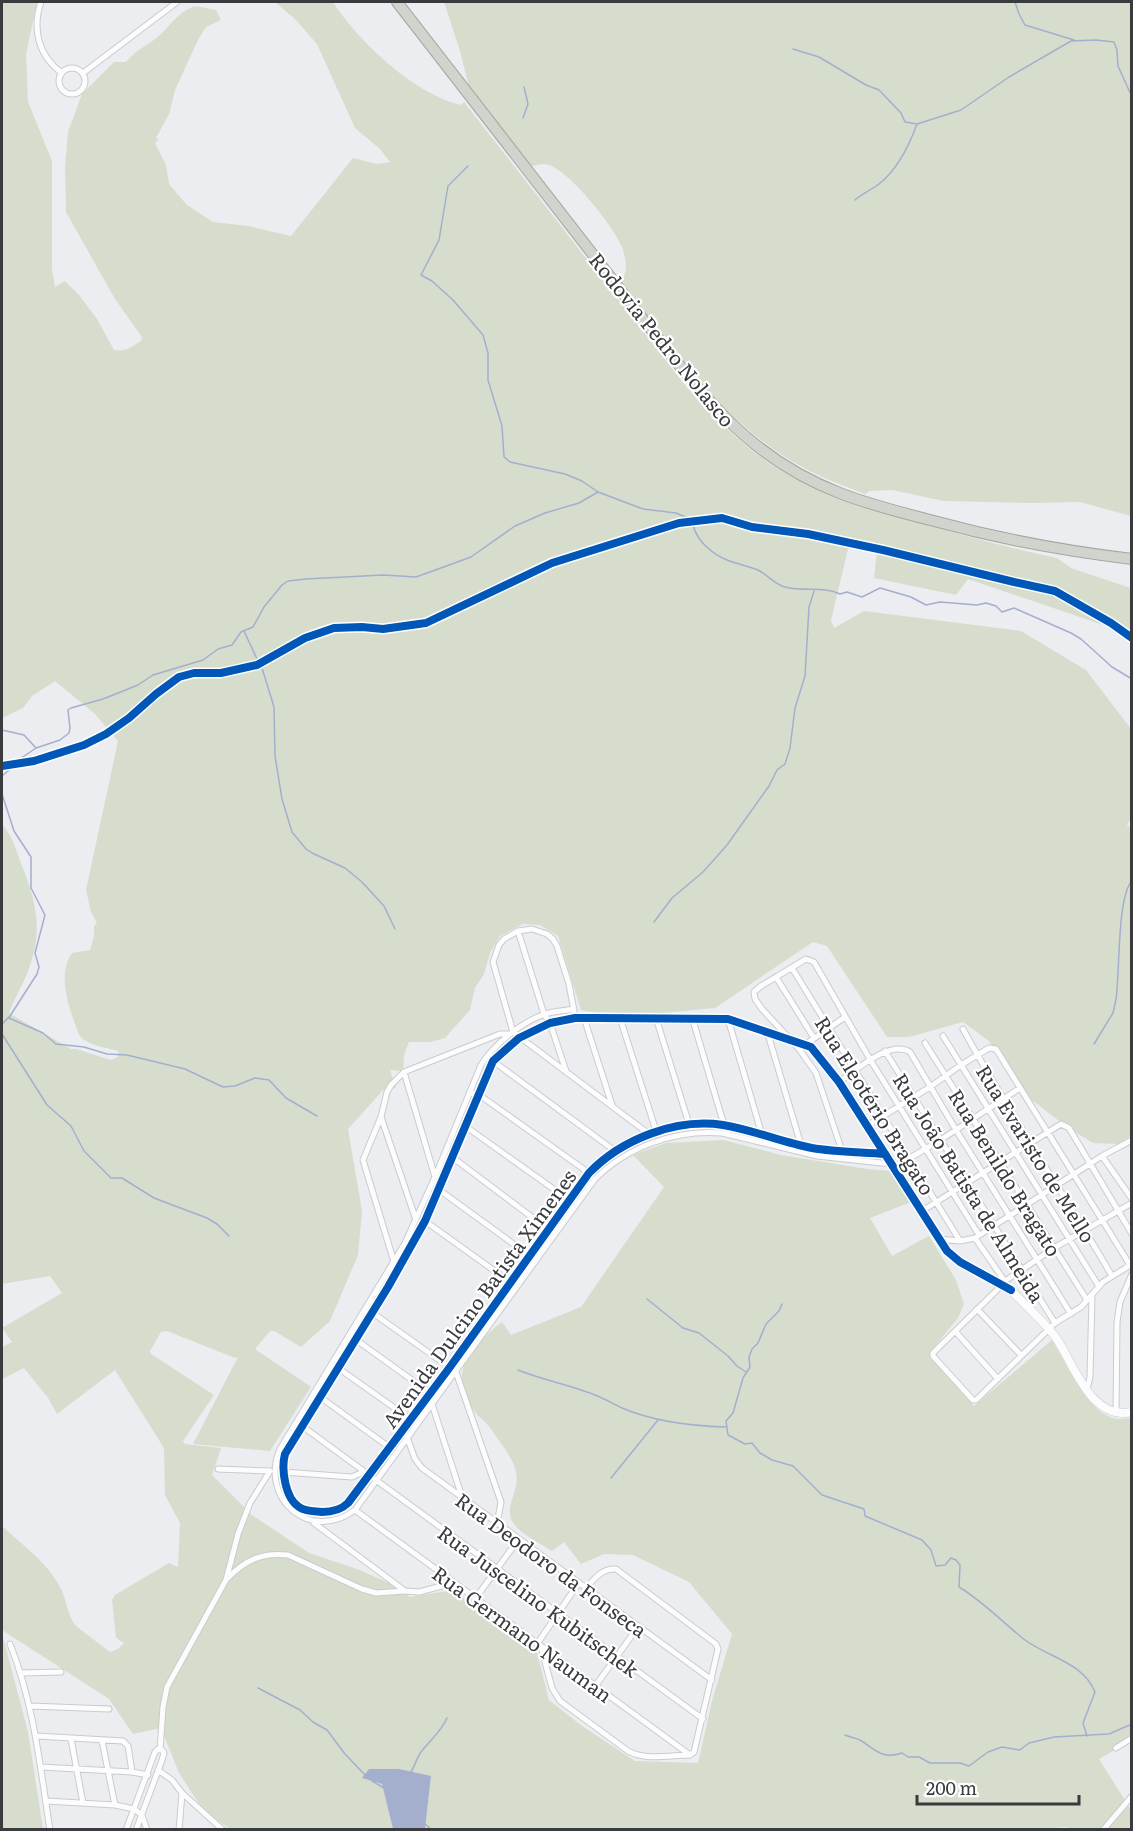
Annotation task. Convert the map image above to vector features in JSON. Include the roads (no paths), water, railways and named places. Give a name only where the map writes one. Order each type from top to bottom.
[{"type":"highway","name":"Rodovia Pedro Nolasco","points":[[397,2],[674,359],[716,410],[757,446],[792,470],[833,492],[870,505],[1021,542],[1065,551],[1131,559]]},
{"type":"street","points":[[41,2],[36,23],[40,45],[49,61],[62,73]]},
{"type":"street","points":[[83,72],[177,2]]},
{"type":"street","points":[[70,68],[83,72],[85,87],[75,94],[66,93],[60,86],[62,73],[70,68]]},
{"type":"street","points":[[2,766],[34,760],[84,745],[106,734],[129,718],[180,677],[194,673],[221,673],[246,668],[271,658],[305,638],[334,628],[383,629],[426,623],[552,563],[679,523],[716,518],[762,529],[808,534],[1047,588],[1095,614],[1131,638]]},
{"type":"street","points":[[575,1018],[567,976],[553,939],[532,929],[518,931],[504,939],[499,945],[493,962],[512,1033],[649,1134]]},
{"type":"street","points":[[518,931],[544,1014],[550,1023],[567,1072]]},
{"type":"street","points":[[842,1151],[816,1073],[755,999],[756,989],[802,960],[808,959],[814,962],[1003,1283]]},
{"type":"street","name":"Rua Eleotério Bragato","points":[[792,968],[960,1241]]},
{"type":"street","points":[[776,977],[814,1038]]},
{"type":"street","points":[[438,1179],[469,1093],[486,1056],[512,1033],[544,1014],[574,1009]]},
{"type":"street","points":[[692,1017],[724,1125]]},
{"type":"street","points":[[807,1044],[845,1017]]},
{"type":"street","points":[[160,1750],[167,1687],[226,1580],[238,1534],[250,1503],[272,1471],[276,1457],[295,1422],[405,1243],[452,1157],[493,1061],[519,1038],[550,1023],[575,1018],[728,1019],[807,1044],[814,1049],[838,1082],[946,1251],[960,1262],[1003,1283],[1011,1290],[1049,1329],[1098,1405],[1116,1413],[1131,1413]]},
{"type":"street","points":[[584,1018],[612,1106]]},
{"type":"street","points":[[620,1018],[659,1141]]},
{"type":"street","points":[[656,1018],[689,1124]]},
{"type":"street","points":[[728,1019],[762,1135]]},
{"type":"street","name":"Rua Evaristo de Mello","points":[[963,1029],[977,1056],[1086,1230],[1112,1276]]},
{"type":"street","points":[[767,1031],[801,1145]]},
{"type":"street","points":[[394,1262],[363,1160],[381,1117],[391,1085],[404,1072],[500,1034],[512,1033]]},
{"type":"street","points":[[943,1036],[1098,1285]]},
{"type":"street","name":"Rua Benildo Bragato","points":[[925,1043],[1087,1300]]},
{"type":"street","points":[[838,1082],[885,1051],[898,1048],[910,1052],[1071,1314]]},
{"type":"street","points":[[867,1126],[987,1050],[992,1048],[998,1051],[1073,1176],[1102,1221],[1130,1265],[1098,1285],[1087,1300],[1071,1314],[1055,1323],[976,1400],[968,1396],[933,1356],[935,1351],[1003,1283],[1054,1248],[1102,1221],[1117,1212],[1131,1201],[1102,1156]]},
{"type":"street","name":"Rua João Batista de Almeida","points":[[885,1051],[1055,1323]]},
{"type":"street","points":[[493,1061],[615,1151]]},
{"type":"street","points":[[284,1472],[285,1454],[411,1247],[438,1189],[438,1179],[404,1072]]},
{"type":"street","points":[[892,1166],[909,1160],[1020,1088]]},
{"type":"street","points":[[469,1093],[478,1094],[589,1173]]},
{"type":"street","points":[[381,1117],[416,1220]]},
{"type":"street","name":"Avenida Dulcino Batista Ximenes","points":[[284,1472],[290,1496],[299,1507],[322,1512],[342,1509],[366,1474],[411,1420],[450,1367],[589,1173],[615,1151],[649,1134],[689,1124],[724,1125],[801,1145],[885,1154]]},
{"type":"street","points":[[922,1211],[1057,1125],[1063,1124],[1069,1128],[1089,1166],[1131,1234]]},
{"type":"street","points":[[465,1126],[569,1200]]},
{"type":"street","name":"Avenida Dulcino Batista Ximenes","points":[[355,1510],[595,1179],[623,1156],[659,1141],[698,1132],[722,1133],[817,1156],[892,1166]]},
{"type":"street","points":[[939,1239],[960,1241],[977,1236],[1131,1140]]},
{"type":"street","points":[[452,1157],[549,1230]]},
{"type":"street","points":[[438,1189],[530,1256]]},
{"type":"street","points":[[425,1221],[510,1282]]},
{"type":"street","points":[[405,1243],[411,1247]]},
{"type":"street","points":[[1116,1413],[1117,1322],[1120,1302],[1131,1274]]},
{"type":"street","points":[[1087,1389],[1090,1377],[1092,1293]]},
{"type":"street","points":[[366,1309],[456,1372],[501,1502],[497,1524]]},
{"type":"street","points":[[977,1309],[1021,1355]]},
{"type":"street","points":[[955,1331],[998,1379]]},
{"type":"street","points":[[355,1339],[430,1393]]},
{"type":"street","points":[[338,1368],[416,1424]]},
{"type":"street","points":[[320,1397],[389,1448]]},
{"type":"street","points":[[432,1404],[462,1498]]},
{"type":"street","name":"Rua Juscelino Kubitschek","points":[[295,1422],[703,1719]]},
{"type":"street","name":"Rua Deodoro da Fonseca","points":[[407,1437],[418,1464],[518,1540],[712,1680]]},
{"type":"street","points":[[218,1469],[352,1477],[366,1474]]},
{"type":"street","points":[[272,1471],[289,1509],[298,1516],[311,1521],[405,1591]]},
{"type":"street","points":[[311,1521],[333,1521],[345,1518],[355,1510]]},
{"type":"street","name":"Rua Germano Nauman","points":[[355,1510],[690,1755]]},
{"type":"street","points":[[475,1599],[518,1540]]},
{"type":"street","points":[[226,1580],[247,1561],[261,1555],[280,1554],[288,1555],[362,1589],[376,1593],[419,1592],[453,1583]]},
{"type":"street","points":[[578,1584],[557,1613],[539,1646],[555,1695],[628,1751],[639,1755],[690,1755],[695,1749],[703,1719],[718,1649],[716,1644],[616,1569],[606,1570],[599,1574],[585,1589]]},
{"type":"street","points":[[596,1685],[638,1627]]},
{"type":"street","points":[[10,1644],[21,1672],[37,1736],[50,1830]]},
{"type":"street","points":[[21,1672],[61,1672]]},
{"type":"street","points":[[30,1706],[109,1709]]},
{"type":"street","points":[[37,1736],[126,1743],[132,1772]]},
{"type":"street","points":[[70,1738],[83,1803]]},
{"type":"street","points":[[1116,1748],[1131,1738]]},
{"type":"street","points":[[102,1741],[115,1805]]},
{"type":"street","points":[[126,1830],[156,1777],[164,1753],[160,1750]]},
{"type":"street","points":[[136,1830],[147,1775],[155,1752],[160,1750]]},
{"type":"street","points":[[41,1767],[77,1771],[132,1772],[156,1777]]},
{"type":"street","points":[[158,1770],[172,1780],[182,1793],[223,1830]]},
{"type":"street","points":[[179,1830],[182,1793]]},
{"type":"street","points":[[1103,1830],[1131,1796]]},
{"type":"street","points":[[46,1801],[115,1805],[138,1812],[147,1830]]},
{"type":"street","points":[[211,1830],[212,1821]]},
{"type":"water","points":[[369,1769],[399,1769],[431,1776],[425,1829],[393,1829],[382,1784],[362,1778]]},
{"type":"waterway","points":[[1015,2],[1025,25],[1074,40]]},
{"type":"waterway","points":[[793,49],[819,57],[866,85],[879,90],[901,113],[905,122],[917,124],[961,110],[1009,77],[1071,41],[1114,42],[1118,66],[1132,97]]},
{"type":"waterway","points":[[523,118],[528,104],[524,87]]},
{"type":"waterway","points":[[855,200],[879,184],[892,171],[906,149],[917,124]]},
{"type":"waterway","points":[[468,166],[448,186],[439,240],[421,275],[432,281],[453,300],[483,335],[488,353],[488,380],[502,426],[504,457],[510,462],[565,474],[582,481],[598,492],[643,509],[676,513],[690,519]]},
{"type":"waterway","points":[[17,761],[36,748],[60,740],[69,733],[68,710],[71,708],[103,699],[138,685],[153,675],[203,660],[218,649],[232,645],[241,632],[253,627],[264,607],[288,581],[383,575],[416,577],[471,557],[515,526],[545,513],[579,503],[598,492]]},
{"type":"waterway","points":[[693,525],[702,542],[716,554],[758,570],[781,586],[827,590],[840,594],[847,592],[862,597],[880,588],[911,597],[926,605],[940,602],[977,605],[986,603],[996,606],[1002,612],[1014,608],[1081,639],[1112,667],[1132,679]]},
{"type":"waterway","points":[[654,922],[672,898],[703,872],[727,845],[769,786],[777,770],[785,764],[790,748],[795,708],[805,676],[809,607],[814,591]]},
{"type":"waterway","points":[[244,631],[257,659]]},
{"type":"waterway","points":[[262,668],[274,707],[275,756],[282,799],[292,832],[306,849],[345,868],[362,882],[384,906],[395,929]]},
{"type":"waterway","points":[[2,730],[24,735],[36,748]]},
{"type":"waterway","points":[[2,776],[14,766]]},
{"type":"waterway","points":[[2,794],[14,831],[31,857],[31,888],[45,915],[35,953],[39,967],[37,974],[10,1016],[2,1024]]},
{"type":"waterway","points":[[1094,1044],[1113,1013],[1116,999],[1121,918],[1127,889],[1132,881]]},
{"type":"waterway","points":[[9,1018],[43,1033],[56,1044],[84,1047],[107,1054],[127,1055],[185,1069],[223,1087],[235,1086],[255,1078],[269,1080],[286,1098],[317,1116]]},
{"type":"waterway","points":[[2,1034],[47,1105],[71,1126],[84,1151],[111,1178],[122,1178],[154,1198],[207,1218],[229,1236]]},
{"type":"waterway","points":[[647,1299],[683,1328],[699,1333],[746,1372]]},
{"type":"waterway","points":[[782,1304],[779,1311],[766,1324],[758,1343],[752,1349],[749,1357],[750,1367],[743,1378],[733,1413],[726,1421],[728,1435],[745,1444],[752,1443],[760,1453],[772,1460],[793,1466],[822,1495],[864,1509],[865,1516],[922,1540],[931,1550],[936,1566],[945,1565],[951,1558],[956,1560],[960,1565],[959,1587],[1025,1640],[1074,1667],[1090,1682],[1095,1692],[1083,1723],[1087,1736]]},
{"type":"waterway","points":[[518,1370],[589,1393],[647,1417],[686,1424],[726,1427]]},
{"type":"waterway","points":[[611,1478],[658,1420]]},
{"type":"waterway","points":[[258,1688],[300,1710],[313,1722],[327,1730],[366,1776]]},
{"type":"waterway","points":[[410,1773],[421,1752],[439,1732],[447,1718]]},
{"type":"waterway","points":[[845,1735],[860,1740],[884,1754],[902,1753],[908,1757],[919,1757],[930,1763],[960,1763],[969,1766],[988,1752],[1002,1747],[1020,1750],[1029,1743],[1054,1737],[1109,1734],[1132,1724]]},
{"type":"waterway","points":[[372,1781],[384,1788]]},
{"type":"waterway","points":[[425,1824],[432,1830]]}]
